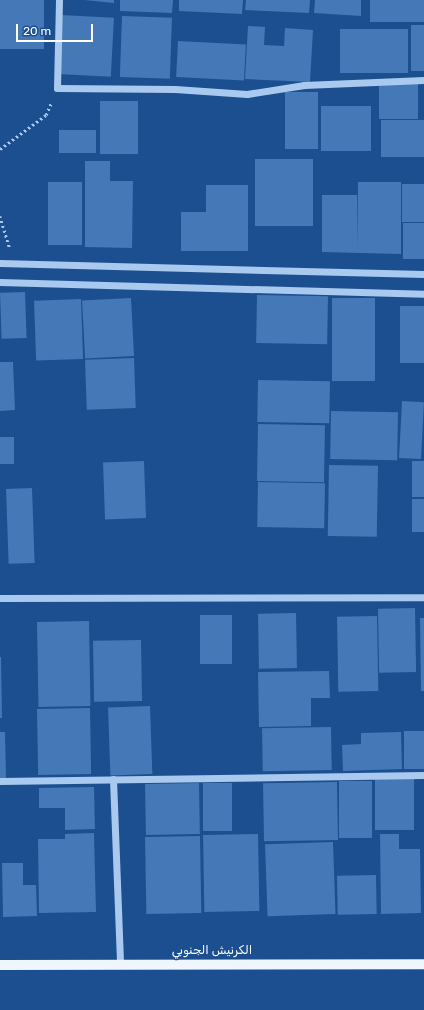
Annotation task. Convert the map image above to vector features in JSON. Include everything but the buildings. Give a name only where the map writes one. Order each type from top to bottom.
[{"type":"main road","name":"الكرنيش الجنوبي","points":[[0,965],[424,964]]},
{"type":"street","points":[[59,0],[57,88],[175,89],[247,94],[304,84],[424,80]]},
{"type":"street","points":[[0,262],[424,274]]},
{"type":"street","points":[[0,282],[424,294]]},
{"type":"street","points":[[0,598],[424,597]]},
{"type":"street","points":[[0,781],[424,775]]},
{"type":"street","points":[[112,779],[120,964]]},
{"type":"path","points":[[0,149],[46,115],[57,88]]},
{"type":"path","points":[[0,216],[15,263]]}]
